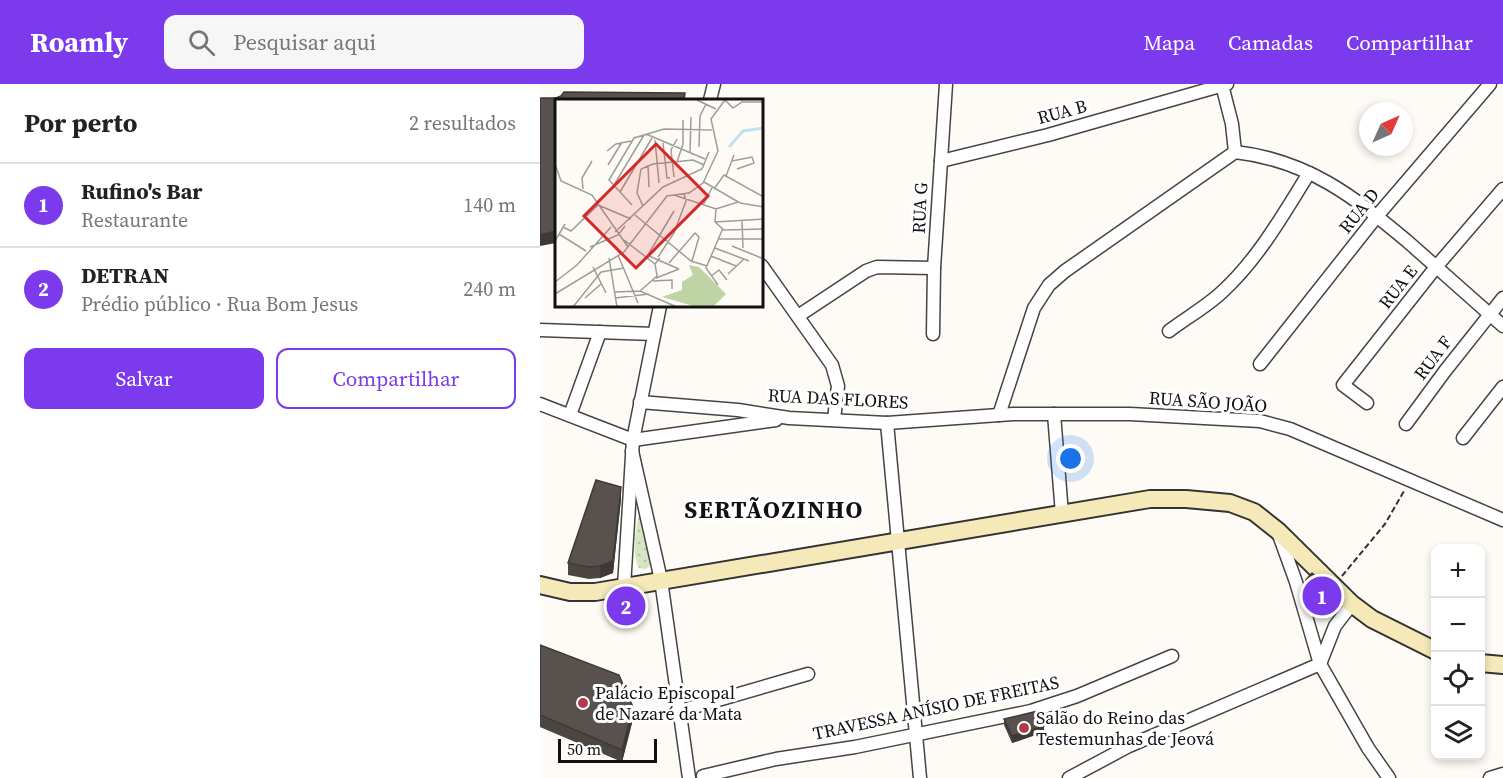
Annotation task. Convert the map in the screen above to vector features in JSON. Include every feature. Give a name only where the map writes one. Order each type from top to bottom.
[{"type":"street","points":[[710,99],[714,84]]},
{"type":"street","name":"RUA G","points":[[933,334],[934,268],[946,84]]},
{"type":"street","name":"RUA D","points":[[1260,364],[1377,216],[1490,84]]},
{"type":"street","points":[[1225,85],[1235,152]]},
{"type":"street","name":"RUA B","points":[[940,161],[1048,135],[1196,88],[1225,85]]},
{"type":"street","points":[[999,415],[1034,308],[1049,285],[1065,271],[1235,152],[1258,154],[1309,173],[1353,197],[1437,267],[1503,327]]},
{"type":"street","points":[[1169,331],[1220,294],[1238,276],[1270,236],[1309,173]]},
{"type":"street","name":"RUA E","points":[[1367,403],[1343,385],[1437,267],[1503,189]]},
{"type":"street","points":[[798,316],[866,271],[876,267],[934,268]]},
{"type":"street","points":[[764,269],[832,365],[838,386],[834,419]]},
{"type":"street","name":"RUA F","points":[[1406,424],[1503,298]]},
{"type":"street","points":[[624,586],[632,446],[660,308]]},
{"type":"street","points":[[540,330],[654,334]]},
{"type":"street","points":[[571,416],[600,332]]},
{"type":"street","points":[[1463,438],[1503,387]]},
{"type":"street","name":"RUA DAS FLORES","points":[[640,402],[738,410],[789,418],[887,423],[999,415]]},
{"type":"street","points":[[540,404],[571,416],[632,446],[789,418]]},
{"type":"street","points":[[1054,414],[1062,514]]},
{"type":"street","name":"RUA SÃO JOÃO","points":[[999,415],[1130,414],[1260,421],[1290,429],[1503,520]]},
{"type":"street","points":[[887,423],[920,778]]},
{"type":"street","points":[[632,446],[661,580],[689,778]]},
{"type":"street","points":[[540,585],[570,592],[595,592],[1150,499],[1186,499],[1230,503],[1254,512],[1278,531],[1352,604],[1379,623],[1431,649]]},
{"type":"street","points":[[1278,531],[1296,582],[1320,664],[1368,748],[1389,778]]},
{"type":"street","points":[[1069,778],[1129,746],[1320,664],[1335,626],[1352,604]]},
{"type":"street","name":"TRAVESSA ANÍSIO DE FREITAS","points":[[703,777],[776,759],[855,747],[1031,711],[1077,696],[1172,657]]},
{"type":"street","points":[[1485,663],[1503,665]]},
{"type":"street","points":[[680,711],[808,674]]},
{"type":"street","points":[[686,753],[703,777]]},
{"type":"street","points":[[1490,778],[1503,774]]},
{"type":"path","points":[[1334,586],[1385,524],[1410,481]]},
{"type":"green space","points":[[643,513],[651,561],[649,567],[645,569],[639,568],[635,548],[639,514]]},
{"type":"building","points":[[564,92],[685,93],[684,99],[555,99],[555,231],[540,235],[540,98],[561,96]]},
{"type":"building","points":[[596,480],[621,487],[613,561],[589,567],[568,563]]},
{"type":"building","points":[[1312,573],[1340,600],[1329,611],[1309,590],[1306,580]]},
{"type":"building","name":"Palácio Episcopal de Nazaré da Mata","points":[[540,645],[619,675],[633,707],[622,750],[540,715]]},
{"type":"building","name":"Salão do Reino das Testemunhas de Jeová","points":[[1038,711],[1044,726],[1012,736],[1004,719]]},
{"type":"place","name":"Rufino's Bar","points":[[1322,596]]},
{"type":"place","name":"DETRAN","points":[[626,606]]},
{"type":"place","name":"Palácio Episcopal de Nazaré da Mata","points":[[583,703]]},
{"type":"place","name":"Salão do Reino das Testemunhas de Jeová","points":[[1024,728]]},
{"type":"district","name":"SERTÃOZINHO","points":[[774,510]]}]
